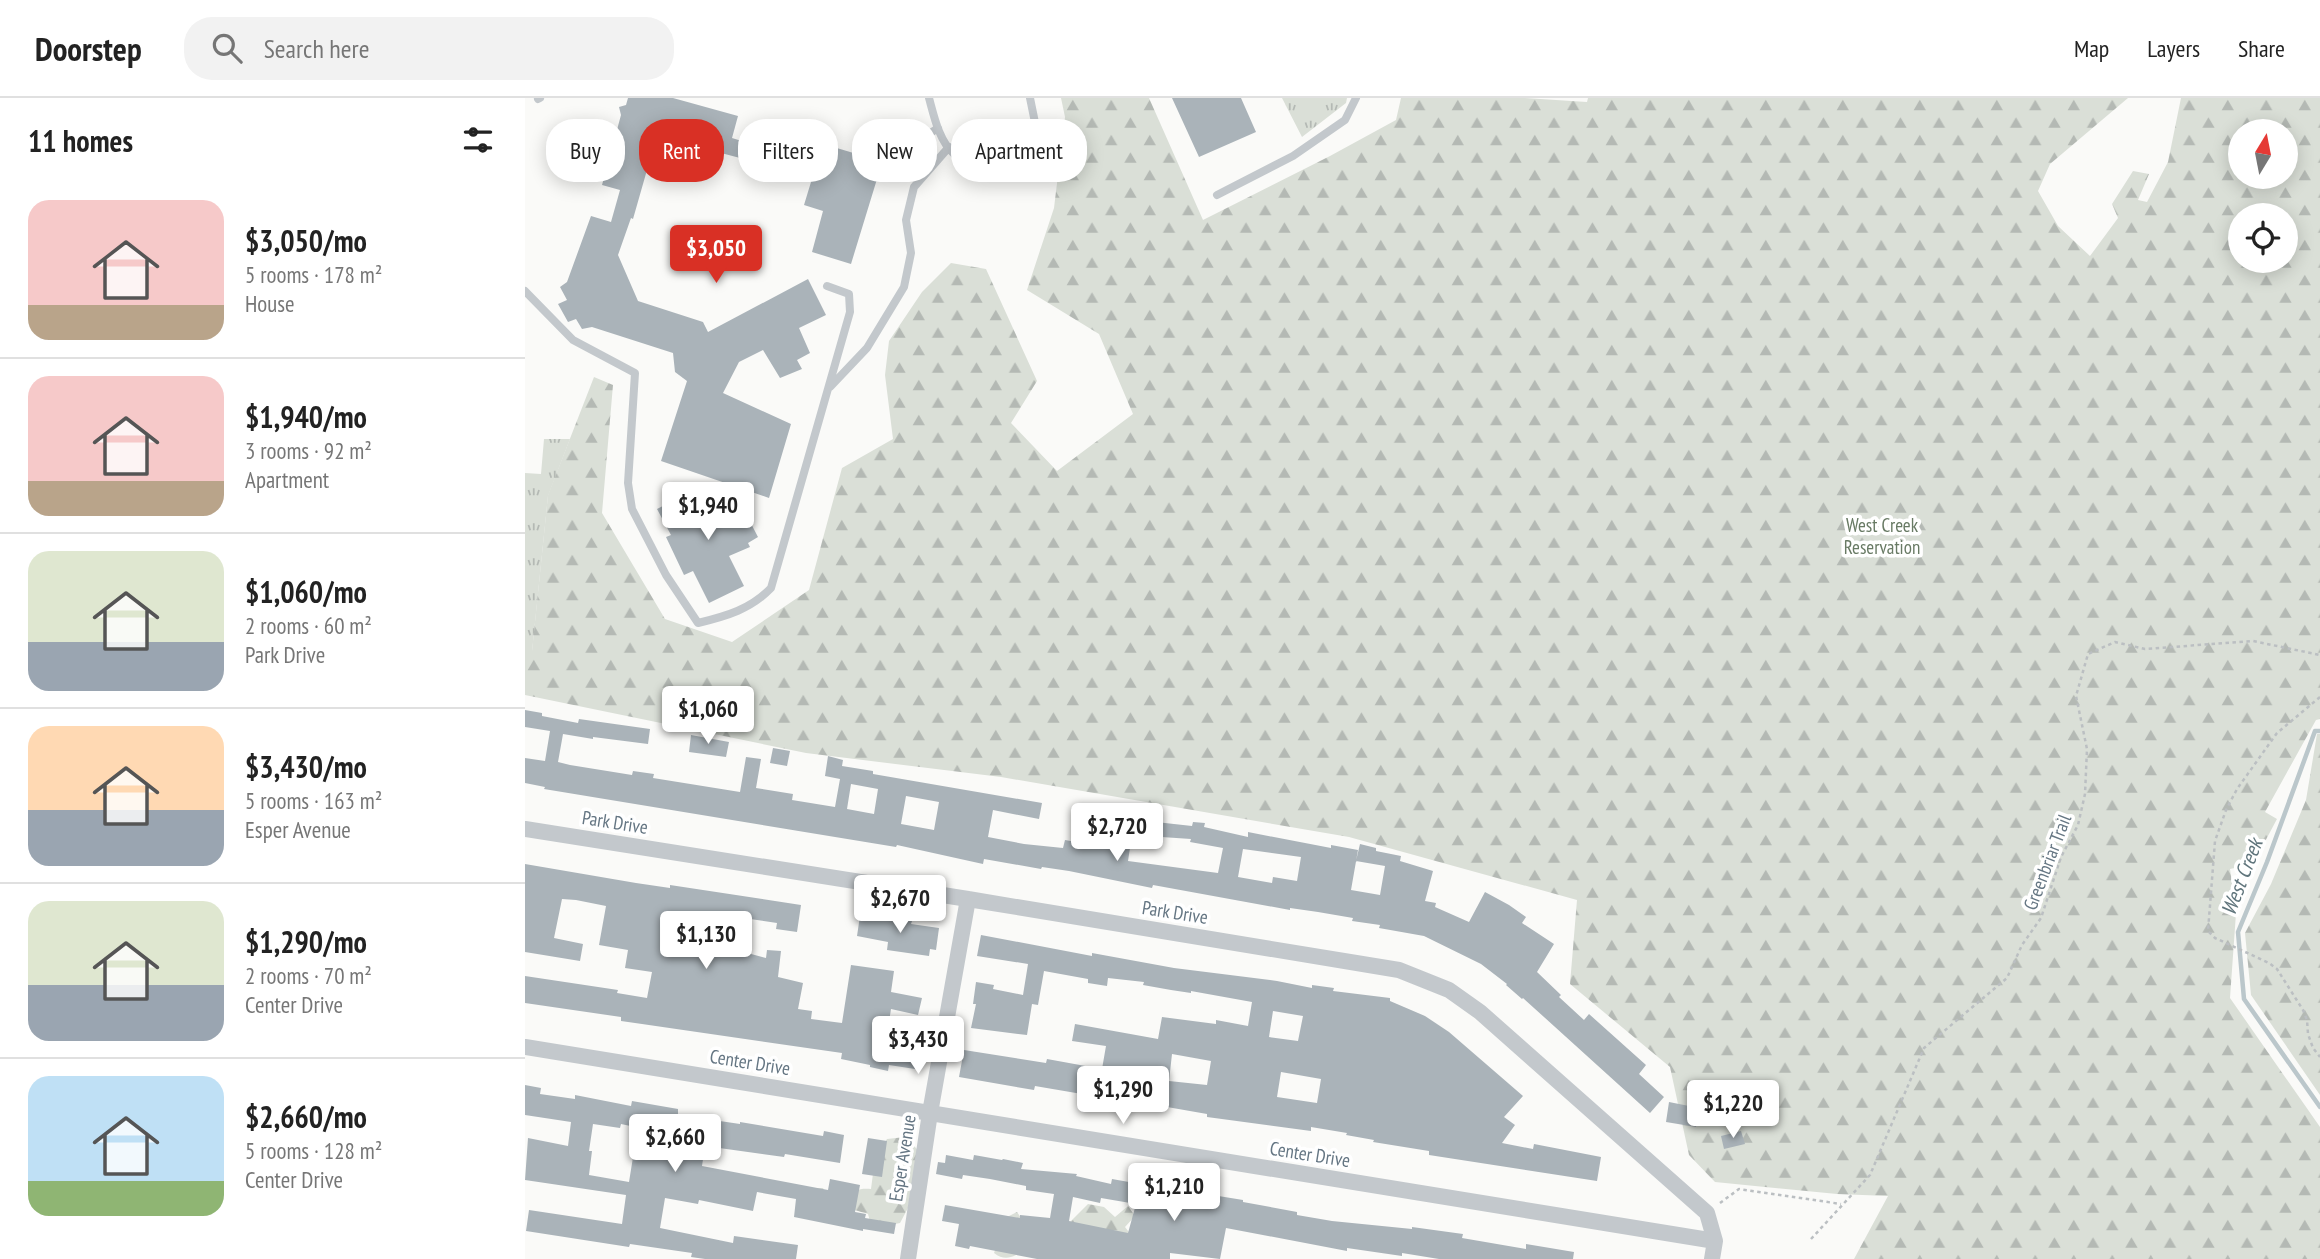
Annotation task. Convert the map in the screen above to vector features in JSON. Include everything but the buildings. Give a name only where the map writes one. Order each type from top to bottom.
[{"type":"street","name":"Park Drive","points":[[525,829],[1399,970],[1449,990],[1480,1012],[1707,1213],[1715,1241]]},
{"type":"street","name":"Esper Avenue","points":[[908,1259],[930,1113],[968,899]]},
{"type":"street","name":"Center Drive","points":[[525,1047],[1715,1241]]},
{"type":"street","points":[[1712,1259],[1715,1241]]},
{"type":"lane","points":[[929,98],[938,128],[953,154],[968,163],[1040,147],[1030,98]]},
{"type":"lane","points":[[1217,195],[1293,156],[1324,135],[1345,120],[1356,98]]},
{"type":"lane","points":[[828,389],[867,348],[904,287],[911,253],[906,220],[914,187],[949,147]]},
{"type":"lane","points":[[525,291],[572,340],[635,373],[628,483],[632,509],[666,575],[698,623],[724,617],[758,601],[771,587],[850,312],[849,294],[827,286]]},
{"type":"path","name":"Greenbriar Trail","points":[[1811,1238],[1870,1175],[1924,1048],[2007,978],[2022,945],[2041,918],[2061,857],[2078,825],[2085,794],[2087,749],[2076,696],[2088,654],[2115,642],[2145,649],[2253,641],[2320,655]]},
{"type":"path","points":[[2320,696],[2277,733],[2237,789],[2226,810],[2215,841],[2213,897],[2208,931],[2215,938],[2277,969],[2303,1010],[2313,1048],[2320,1057]]},
{"type":"path","points":[[1720,1203],[1739,1189],[1843,1204]]},
{"type":"green space","name":"West Creek Reservation","points":[[1061,98],[1149,98],[1203,220],[1396,120],[1401,98],[1525,98],[1587,102],[1588,98],[2128,98],[2050,164],[2038,191],[2058,226],[2090,256],[2118,218],[2112,204],[2133,171],[2149,174],[2138,200],[2147,202],[2168,162],[2181,98],[2320,98],[2320,719],[2316,720],[2265,812],[2277,819],[2253,864],[2230,869],[2236,913],[2230,998],[2320,1127],[2320,1259],[1854,1259],[1888,1196],[1837,1194],[1715,1182],[1689,1155],[1670,1067],[1570,984],[1577,900],[1349,837],[1001,777],[806,753],[525,695],[525,652],[532,651],[548,495],[594,377],[613,385],[602,513],[665,619],[732,642],[809,590],[842,468],[893,439],[885,375],[889,341],[922,292],[951,263],[986,269],[1037,381],[1011,423],[1057,471],[1133,414],[1099,334],[1027,290],[1054,208],[1057,182],[1087,182],[1087,119],[1065,119]]},
{"type":"green space","points":[[1282,98],[1347,98],[1346,103],[1302,137]]},
{"type":"green space","points":[[544,439],[570,439],[548,496],[532,652],[525,652],[525,473],[541,474]]},
{"type":"green space","points":[[2317,734],[2320,734],[2320,1095],[2251,995],[2245,933],[2271,884],[2306,800]]},
{"type":"green space","points":[[905,1137],[918,1150],[908,1208],[900,1223],[880,1227],[871,1225],[868,1214],[849,1209],[834,1211],[822,1217],[812,1214],[822,1205],[810,1201],[803,1194],[812,1188],[823,1188],[829,1199],[838,1190],[846,1198],[857,1190],[871,1189],[875,1158],[887,1139]]},
{"type":"green space","points":[[1088,1204],[1104,1207],[1115,1217],[1128,1206],[1135,1216],[1125,1227],[1135,1240],[1008,1258],[994,1253],[1005,1218],[1017,1212],[1030,1231],[1063,1229]]},
{"type":"waterway","name":"West Creek","points":[[2320,731],[2315,731],[2238,932],[2244,999],[2320,1107]]}]
